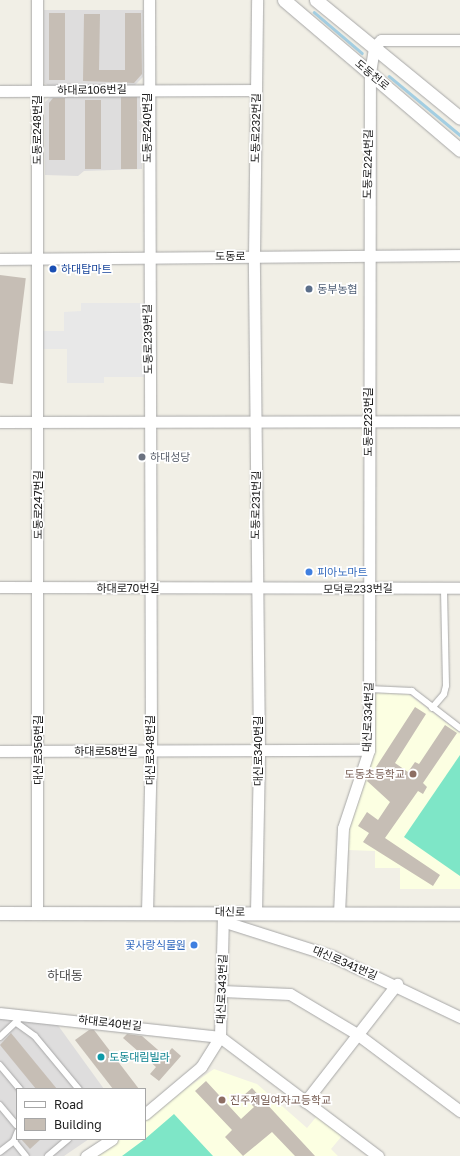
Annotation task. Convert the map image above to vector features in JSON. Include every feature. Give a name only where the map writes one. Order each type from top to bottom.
[{"type":"street","name":"도동로248번길","points":[[37,0],[38,260]]},
{"type":"street","name":"도동로240번길","points":[[147,256],[149,0]]},
{"type":"street","name":"도동로232번길","points":[[254,256],[257,0]]},
{"type":"street","name":"도동천로","points":[[284,0],[460,150]]},
{"type":"street","name":"도동천로","points":[[316,0],[460,118]]},
{"type":"street","points":[[374,47],[381,40],[460,40]]},
{"type":"street","name":"도동로224번길","points":[[367,256],[370,73],[374,47]]},
{"type":"street","name":"하대로106번길","points":[[0,91],[256,90]]},
{"type":"street","name":"도동로","points":[[0,259],[38,260],[147,256],[460,255]]},
{"type":"street","name":"도동로239번길","points":[[147,256],[149,588]]},
{"type":"street","name":"도동로231번길","points":[[254,256],[257,421],[255,590]]},
{"type":"street","name":"도동로223번길","points":[[367,256],[370,589]]},
{"type":"street","name":"도동로247번길","points":[[38,260],[38,587]]},
{"type":"street","points":[[0,422],[460,421]]},
{"type":"street","name":"하대로70번길","points":[[0,587],[255,590]]},
{"type":"street","name":"대신로356번길","points":[[37,912],[38,587]]},
{"type":"street","name":"대신로348번길","points":[[147,912],[151,751],[149,588]]},
{"type":"street","name":"모덕로233번길","points":[[255,590],[460,588]]},
{"type":"street","name":"대신로334번길","points":[[340,913],[343,828],[369,750],[370,589]]},
{"type":"street","name":"대신로340번길","points":[[255,590],[259,750],[256,912]]},
{"type":"street","name":"하대로58번길","points":[[0,751],[369,750]]},
{"type":"street","name":"대신로","points":[[0,913],[147,912],[223,917],[256,912],[460,914]]},
{"type":"street","name":"대신로341번길","points":[[223,917],[326,953],[397,984],[460,1017]]},
{"type":"street","name":"대신로343번길","points":[[223,917],[220,1037],[378,1156]]},
{"type":"street","points":[[305,1102],[356,1034],[397,984]]},
{"type":"street","points":[[222,990],[290,994],[356,1034],[460,1111]]},
{"type":"street","name":"하대로40번길","points":[[0,1014],[18,1019],[220,1037]]},
{"type":"street","points":[[146,1113],[201,1067],[220,1037]]},
{"type":"street","points":[[86,1156],[110,1140]]},
{"type":"lane","points":[[432,708],[444,694],[446,686],[444,588]]},
{"type":"lane","points":[[369,689],[407,690],[460,728]]},
{"type":"lane","points":[[0,1037],[18,1019],[35,1036],[78,1088]]},
{"type":"lane","points":[[0,1065],[19,1088]]},
{"type":"lane","points":[[0,1105],[16,1124]]},
{"type":"lane","points":[[0,1152],[14,1141],[16,1136]]},
{"type":"lane","points":[[48,1156],[67,1140]]},
{"type":"lane","points":[[14,1141],[26,1156]]},
{"type":"shaded area","points":[[44,10],[143,10],[143,77],[135,85],[49,86],[44,83]]},
{"type":"shaded area","points":[[140,94],[143,99],[142,169],[84,171],[78,176],[45,175],[45,102],[52,96]]},
{"type":"shaded area","points":[[81,303],[145,303],[145,377],[104,377],[104,383],[67,383],[67,349],[41,349],[41,331],[64,331],[64,312],[81,311]]},
{"type":"shaded area","name":"도동초등학교","points":[[380,691],[404,691],[460,733],[460,889],[400,889],[400,868],[375,868],[375,851],[348,850],[349,828],[375,750],[375,694]]},
{"type":"shaded area","points":[[0,1018],[57,1024],[103,1088],[16,1088],[16,1140],[88,1140],[64,1156],[0,1156]]},
{"type":"shaded area","name":"진주제일여자고등학교","points":[[214,1069],[257,1084],[307,1128],[317,1116],[346,1131],[331,1149],[338,1156],[96,1156],[117,1140],[146,1140],[146,1116]]},
{"type":"green space","points":[[460,755],[460,876],[404,837]]},
{"type":"green space","points":[[174,1114],[213,1156],[122,1156],[144,1140],[146,1140],[146,1138]]},
{"type":"building","points":[[49,13],[65,13],[65,80],[49,80]]},
{"type":"building","points":[[125,13],[141,13],[142,74],[134,83],[83,81],[84,14],[100,14],[99,70],[125,70]]},
{"type":"building","points":[[121,97],[137,97],[137,169],[121,169]]},
{"type":"building","points":[[53,98],[65,98],[65,160],[49,160],[49,103]]},
{"type":"building","points":[[85,100],[101,100],[101,169],[85,169]]},
{"type":"building","points":[[0,275],[26,278],[13,384],[0,383]]},
{"type":"building","points":[[415,707],[426,714],[395,763],[408,772],[415,762],[419,764],[445,725],[457,733],[423,783],[427,787],[423,794],[418,791],[385,838],[440,875],[433,886],[363,842],[369,833],[358,826],[367,812],[378,820],[390,802],[367,781]]},
{"type":"building","name":"도동대림빌라","points":[[89,1030],[94,1030],[138,1088],[112,1088],[75,1040]]},
{"type":"building","points":[[11,1033],[56,1088],[35,1088],[0,1045]]},
{"type":"building","points":[[127,1034],[142,1036],[165,1056],[172,1048],[181,1056],[159,1081],[150,1074],[156,1067],[123,1038]]},
{"type":"building","points":[[206,1081],[241,1119],[254,1107],[243,1096],[252,1088],[315,1156],[295,1156],[272,1132],[243,1156],[225,1137],[232,1130],[195,1091]]},
{"type":"building","points":[[22,1140],[40,1140],[30,1149]]},
{"type":"waterway","points":[[314,12],[362,53]]},
{"type":"waterway","points":[[389,76],[460,135]]},
{"type":"place","name":"하대탑마트","points":[[53,269]]},
{"type":"place","name":"동부농협","points":[[309,289]]},
{"type":"place","name":"하대성당","points":[[142,457]]},
{"type":"place","name":"피아노마트","points":[[309,572]]},
{"type":"place","name":"도동초등학교","points":[[413,774]]},
{"type":"place","name":"꽃사랑식물원","points":[[194,945]]},
{"type":"place","name":"도동대림빌라","points":[[101,1057]]},
{"type":"place","name":"진주제일여자고등학교","points":[[222,1100]]},
{"type":"district","name":"하대동","points":[[65,975]]}]
